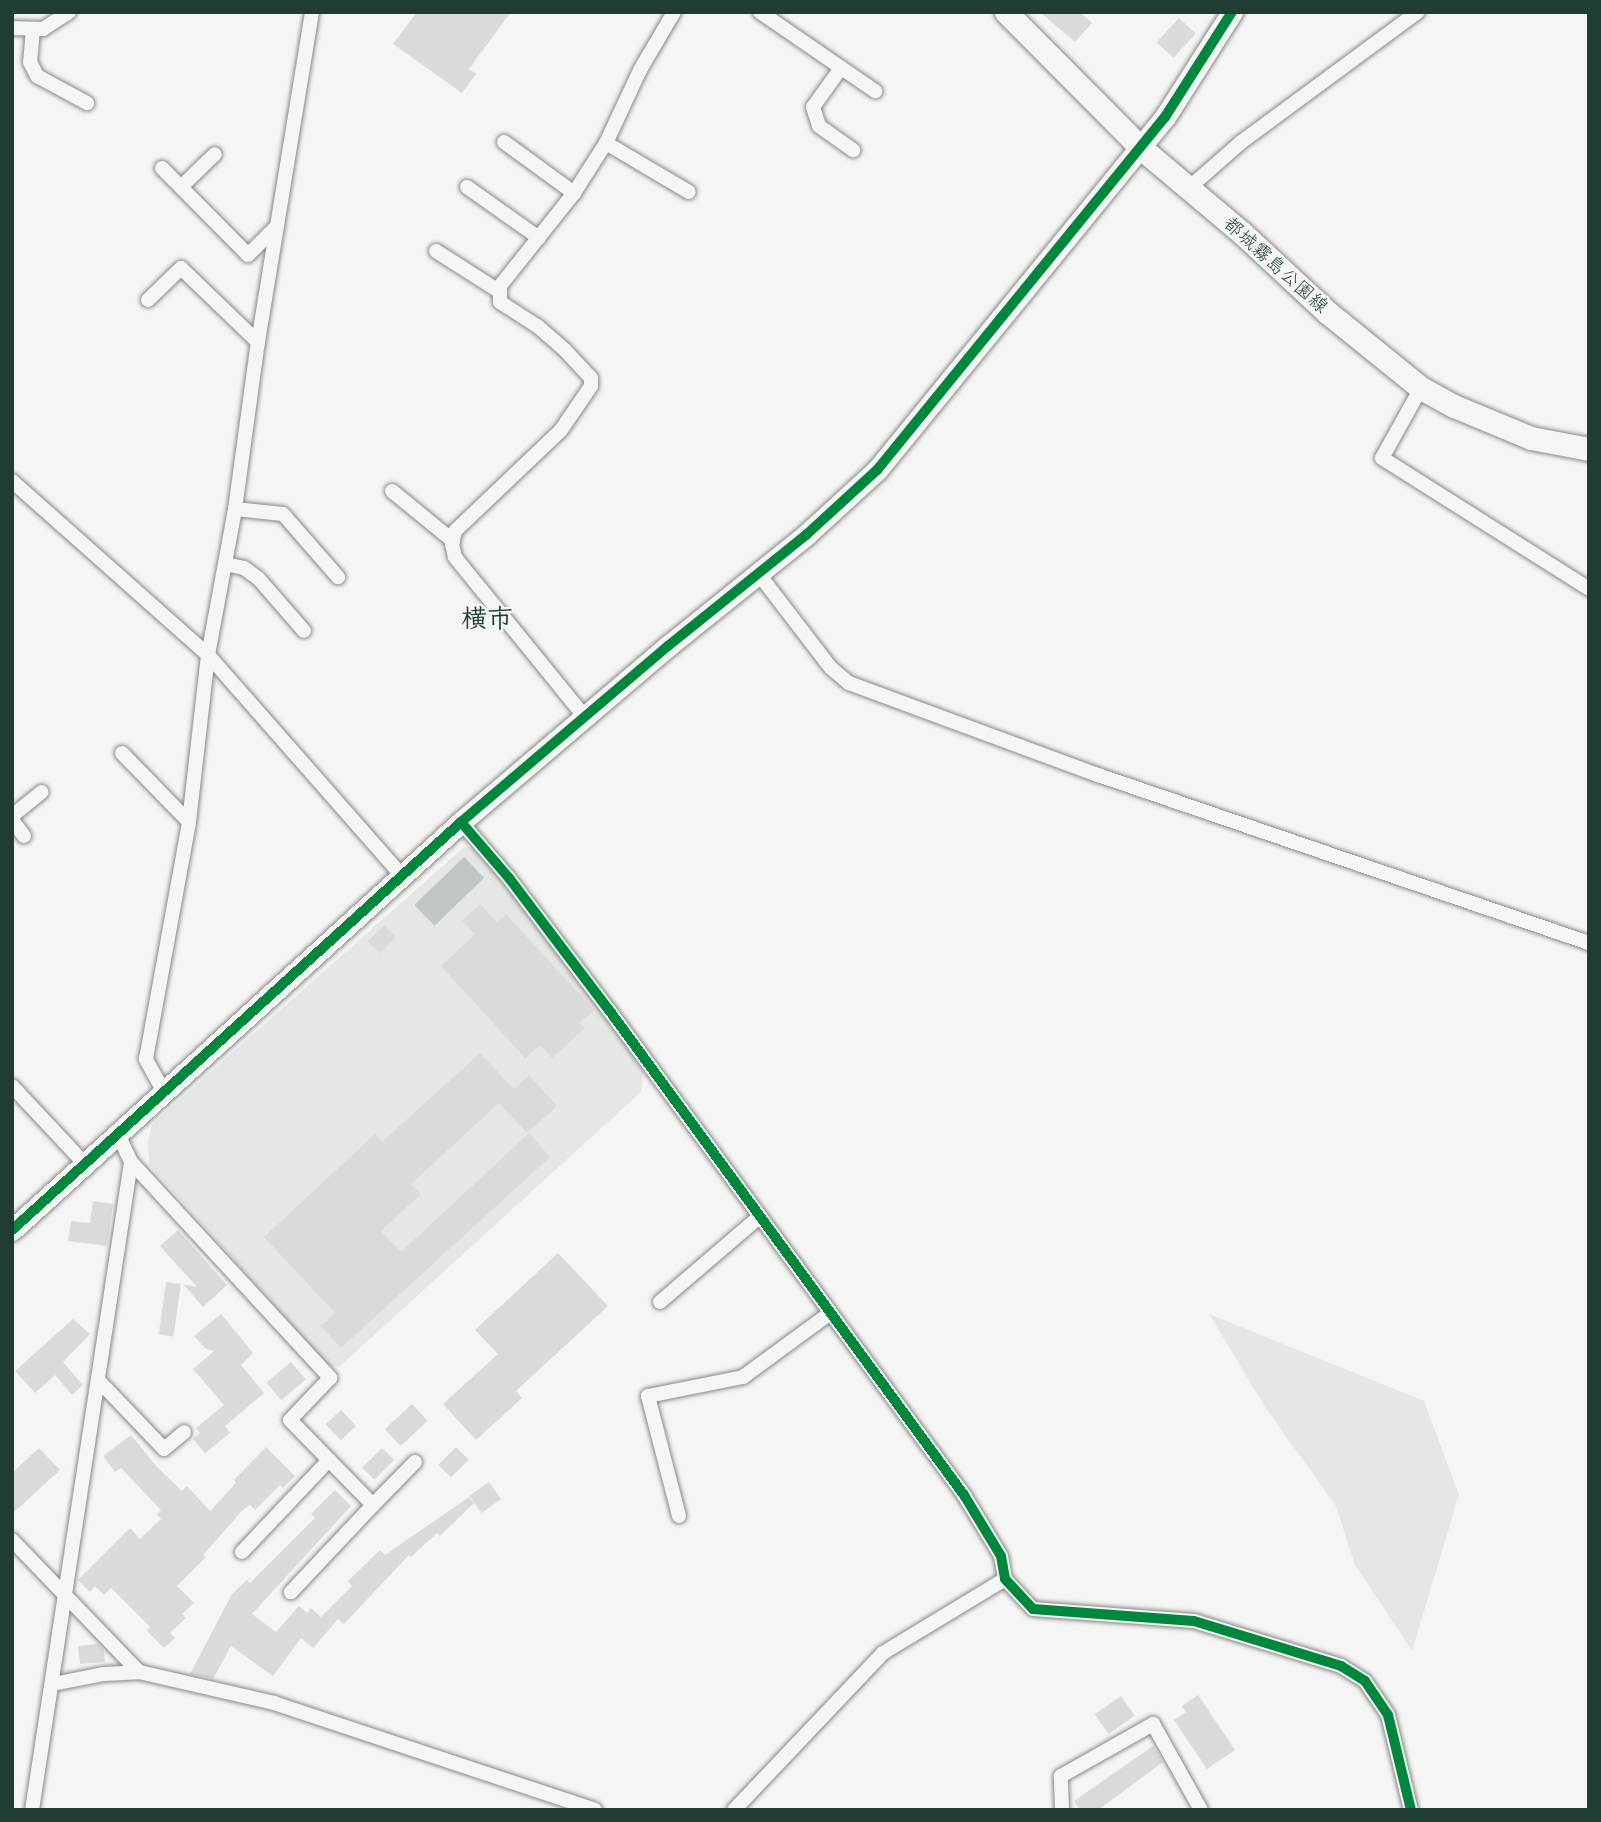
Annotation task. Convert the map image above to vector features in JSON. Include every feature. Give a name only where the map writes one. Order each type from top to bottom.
[{"type":"main road","name":"都城霧島公園線","points":[[1006,12],[1141,148],[1189,187],[1327,312],[1421,388],[1520,434],[1589,449]]},
{"type":"street","points":[[12,28],[43,29],[69,12]]},
{"type":"street","points":[[164,1092],[146,1059],[189,822],[208,655],[235,509],[258,342],[312,12]]},
{"type":"street","points":[[584,716],[455,557],[453,541],[455,531],[561,430],[590,386],[591,378],[565,350],[537,326],[500,302],[500,286],[574,193],[606,143],[640,70],[674,12]]},
{"type":"street","points":[[760,12],[875,91]]},
{"type":"street","points":[[12,1230],[461,822],[584,716],[807,535],[877,470],[1141,148],[1214,45],[1231,12]]},
{"type":"street","points":[[1189,187],[1240,143],[1418,12]]},
{"type":"street","points":[[33,29],[30,62],[37,76],[87,103]]},
{"type":"street","points":[[841,68],[813,107],[819,126],[853,150]]},
{"type":"street","points":[[504,142],[574,193]]},
{"type":"street","points":[[606,143],[690,192]]},
{"type":"street","points":[[181,187],[215,154]]},
{"type":"street","points":[[162,168],[248,254],[277,226]]},
{"type":"street","points":[[467,187],[539,237]]},
{"type":"street","points":[[436,251],[500,292]]},
{"type":"street","points":[[148,300],[181,268],[258,342]]},
{"type":"street","points":[[1421,388],[1382,458],[1589,590]]},
{"type":"street","points":[[12,481],[208,655],[402,876]]},
{"type":"street","points":[[392,491],[453,541]]},
{"type":"street","points":[[235,509],[283,514],[338,577]]},
{"type":"street","points":[[225,564],[244,568],[258,578],[304,631]]},
{"type":"street","points":[[758,573],[831,668],[849,683],[1098,775],[1589,943]]},
{"type":"street","points":[[122,753],[189,822]]},
{"type":"street","points":[[23,836],[12,818],[42,792]]},
{"type":"street","points":[[461,822],[509,878],[609,1010],[964,1495],[1001,1556],[1005,1578],[1033,1609],[1194,1621],[1341,1666],[1364,1681],[1388,1715],[1411,1810]]},
{"type":"street","points":[[12,1086],[85,1164]]},
{"type":"street","points":[[118,1134],[131,1163],[330,1378],[290,1420],[373,1505]]},
{"type":"street","points":[[32,1810],[131,1163]]},
{"type":"street","points":[[660,1302],[759,1217]]},
{"type":"street","points":[[679,1516],[648,1396],[743,1377],[830,1313]]},
{"type":"street","points":[[99,1381],[164,1449],[184,1432]]},
{"type":"street","points":[[242,1552],[329,1460]]},
{"type":"street","points":[[291,1592],[415,1462]]},
{"type":"street","points":[[12,1540],[139,1672]]},
{"type":"street","points":[[734,1810],[883,1654],[1005,1578]]},
{"type":"street","points":[[53,1684],[104,1674],[139,1672],[274,1703],[595,1810]]},
{"type":"street","points":[[1062,1810],[1060,1776],[1153,1724],[1201,1810]]},
{"type":"shaded area","points":[[464,847],[475,849],[498,875],[643,1068],[641,1092],[339,1367],[327,1365],[149,1164],[148,1141],[152,1124]]},
{"type":"shaded area","points":[[464,857],[484,878],[435,926],[414,905]]},
{"type":"shaded area","points":[[1209,1314],[1424,1401],[1459,1495],[1412,1651],[1355,1565],[1336,1506],[1265,1407]]},
{"type":"building","points":[[417,12],[511,12],[469,69],[476,74],[462,93],[393,44]]},
{"type":"building","points":[[1040,12],[1080,12],[1092,23],[1075,42]]},
{"type":"building","points":[[1179,18],[1196,34],[1173,58],[1156,42]]},
{"type":"building","points":[[480,904],[497,922],[506,914],[594,1010],[579,1023],[585,1028],[552,1058],[540,1045],[525,1058],[441,966],[475,934],[462,921]]},
{"type":"building","points":[[384,925],[396,937],[380,953],[368,941]]},
{"type":"building","points":[[480,1053],[514,1089],[529,1075],[557,1106],[527,1133],[499,1103],[411,1184],[421,1194],[381,1231],[401,1252],[529,1133],[550,1157],[341,1348],[321,1326],[335,1313],[264,1237],[375,1134],[382,1142]]},
{"type":"building","points":[[93,1201],[113,1204],[107,1246],[68,1241],[71,1221],[90,1223]]},
{"type":"building","points":[[178,1230],[227,1285],[203,1307],[183,1284],[197,1287],[160,1246]]},
{"type":"building","points":[[558,1253],[608,1306],[516,1391],[522,1398],[476,1440],[443,1404],[498,1354],[475,1330]]},
{"type":"building","points":[[166,1282],[181,1284],[173,1337],[159,1334]]},
{"type":"building","points":[[221,1314],[253,1353],[241,1365],[264,1393],[225,1426],[230,1433],[205,1453],[193,1439],[200,1433],[196,1428],[224,1405],[193,1369],[214,1351],[206,1349],[194,1336]]},
{"type":"building","points":[[73,1319],[90,1334],[63,1362],[83,1385],[72,1395],[55,1375],[35,1393],[15,1371]]},
{"type":"building","points":[[291,1362],[306,1380],[281,1400],[266,1383]]},
{"type":"building","points":[[412,1404],[428,1421],[401,1446],[385,1429]]},
{"type":"building","points":[[341,1410],[356,1426],[341,1440],[326,1424]]},
{"type":"building","points":[[131,1435],[156,1466],[182,1491],[187,1486],[210,1511],[236,1483],[234,1480],[266,1447],[295,1476],[283,1488],[280,1485],[255,1510],[250,1505],[241,1512],[203,1555],[206,1557],[177,1586],[194,1603],[182,1614],[186,1618],[170,1633],[175,1638],[164,1648],[147,1631],[150,1627],[111,1588],[104,1595],[95,1586],[90,1592],[78,1580],[130,1528],[140,1539],[161,1519],[157,1514],[161,1510],[121,1468],[115,1472],[103,1456]]},
{"type":"building","points":[[456,1447],[469,1460],[451,1477],[438,1465]]},
{"type":"building","points":[[39,1448],[60,1470],[12,1514],[12,1473]]},
{"type":"building","points":[[382,1448],[394,1460],[374,1480],[362,1468]]},
{"type":"building","points":[[489,1482],[501,1499],[481,1513],[469,1496]]},
{"type":"building","points":[[335,1490],[351,1506],[252,1614],[276,1632],[299,1606],[307,1613],[311,1608],[321,1617],[352,1586],[348,1581],[380,1550],[385,1555],[469,1497],[474,1503],[440,1536],[437,1533],[411,1557],[409,1555],[344,1624],[338,1619],[313,1648],[301,1638],[273,1676],[231,1646],[213,1679],[190,1674],[232,1594],[247,1580],[250,1583],[315,1518],[311,1514]]},
{"type":"building","points":[[99,1644],[104,1650],[105,1662],[80,1664],[78,1646]]},
{"type":"building","points":[[1198,1695],[1235,1750],[1207,1769],[1174,1720],[1186,1712],[1182,1706]]},
{"type":"building","points":[[1121,1696],[1135,1716],[1109,1734],[1095,1714]]},
{"type":"building","points":[[1153,1746],[1163,1762],[1098,1810],[1080,1810],[1074,1801]]},
{"type":"cycle path","points":[[12,1230],[461,822],[668,646],[806,535],[877,470],[1165,117],[1232,12]]},
{"type":"cycle path","points":[[461,822],[509,878],[609,1010],[964,1495],[1001,1556],[1005,1579],[1033,1609],[1194,1621],[1341,1666],[1365,1681],[1388,1715],[1411,1810]]},
{"type":"district","name":"横市","points":[[487,618]]}]
